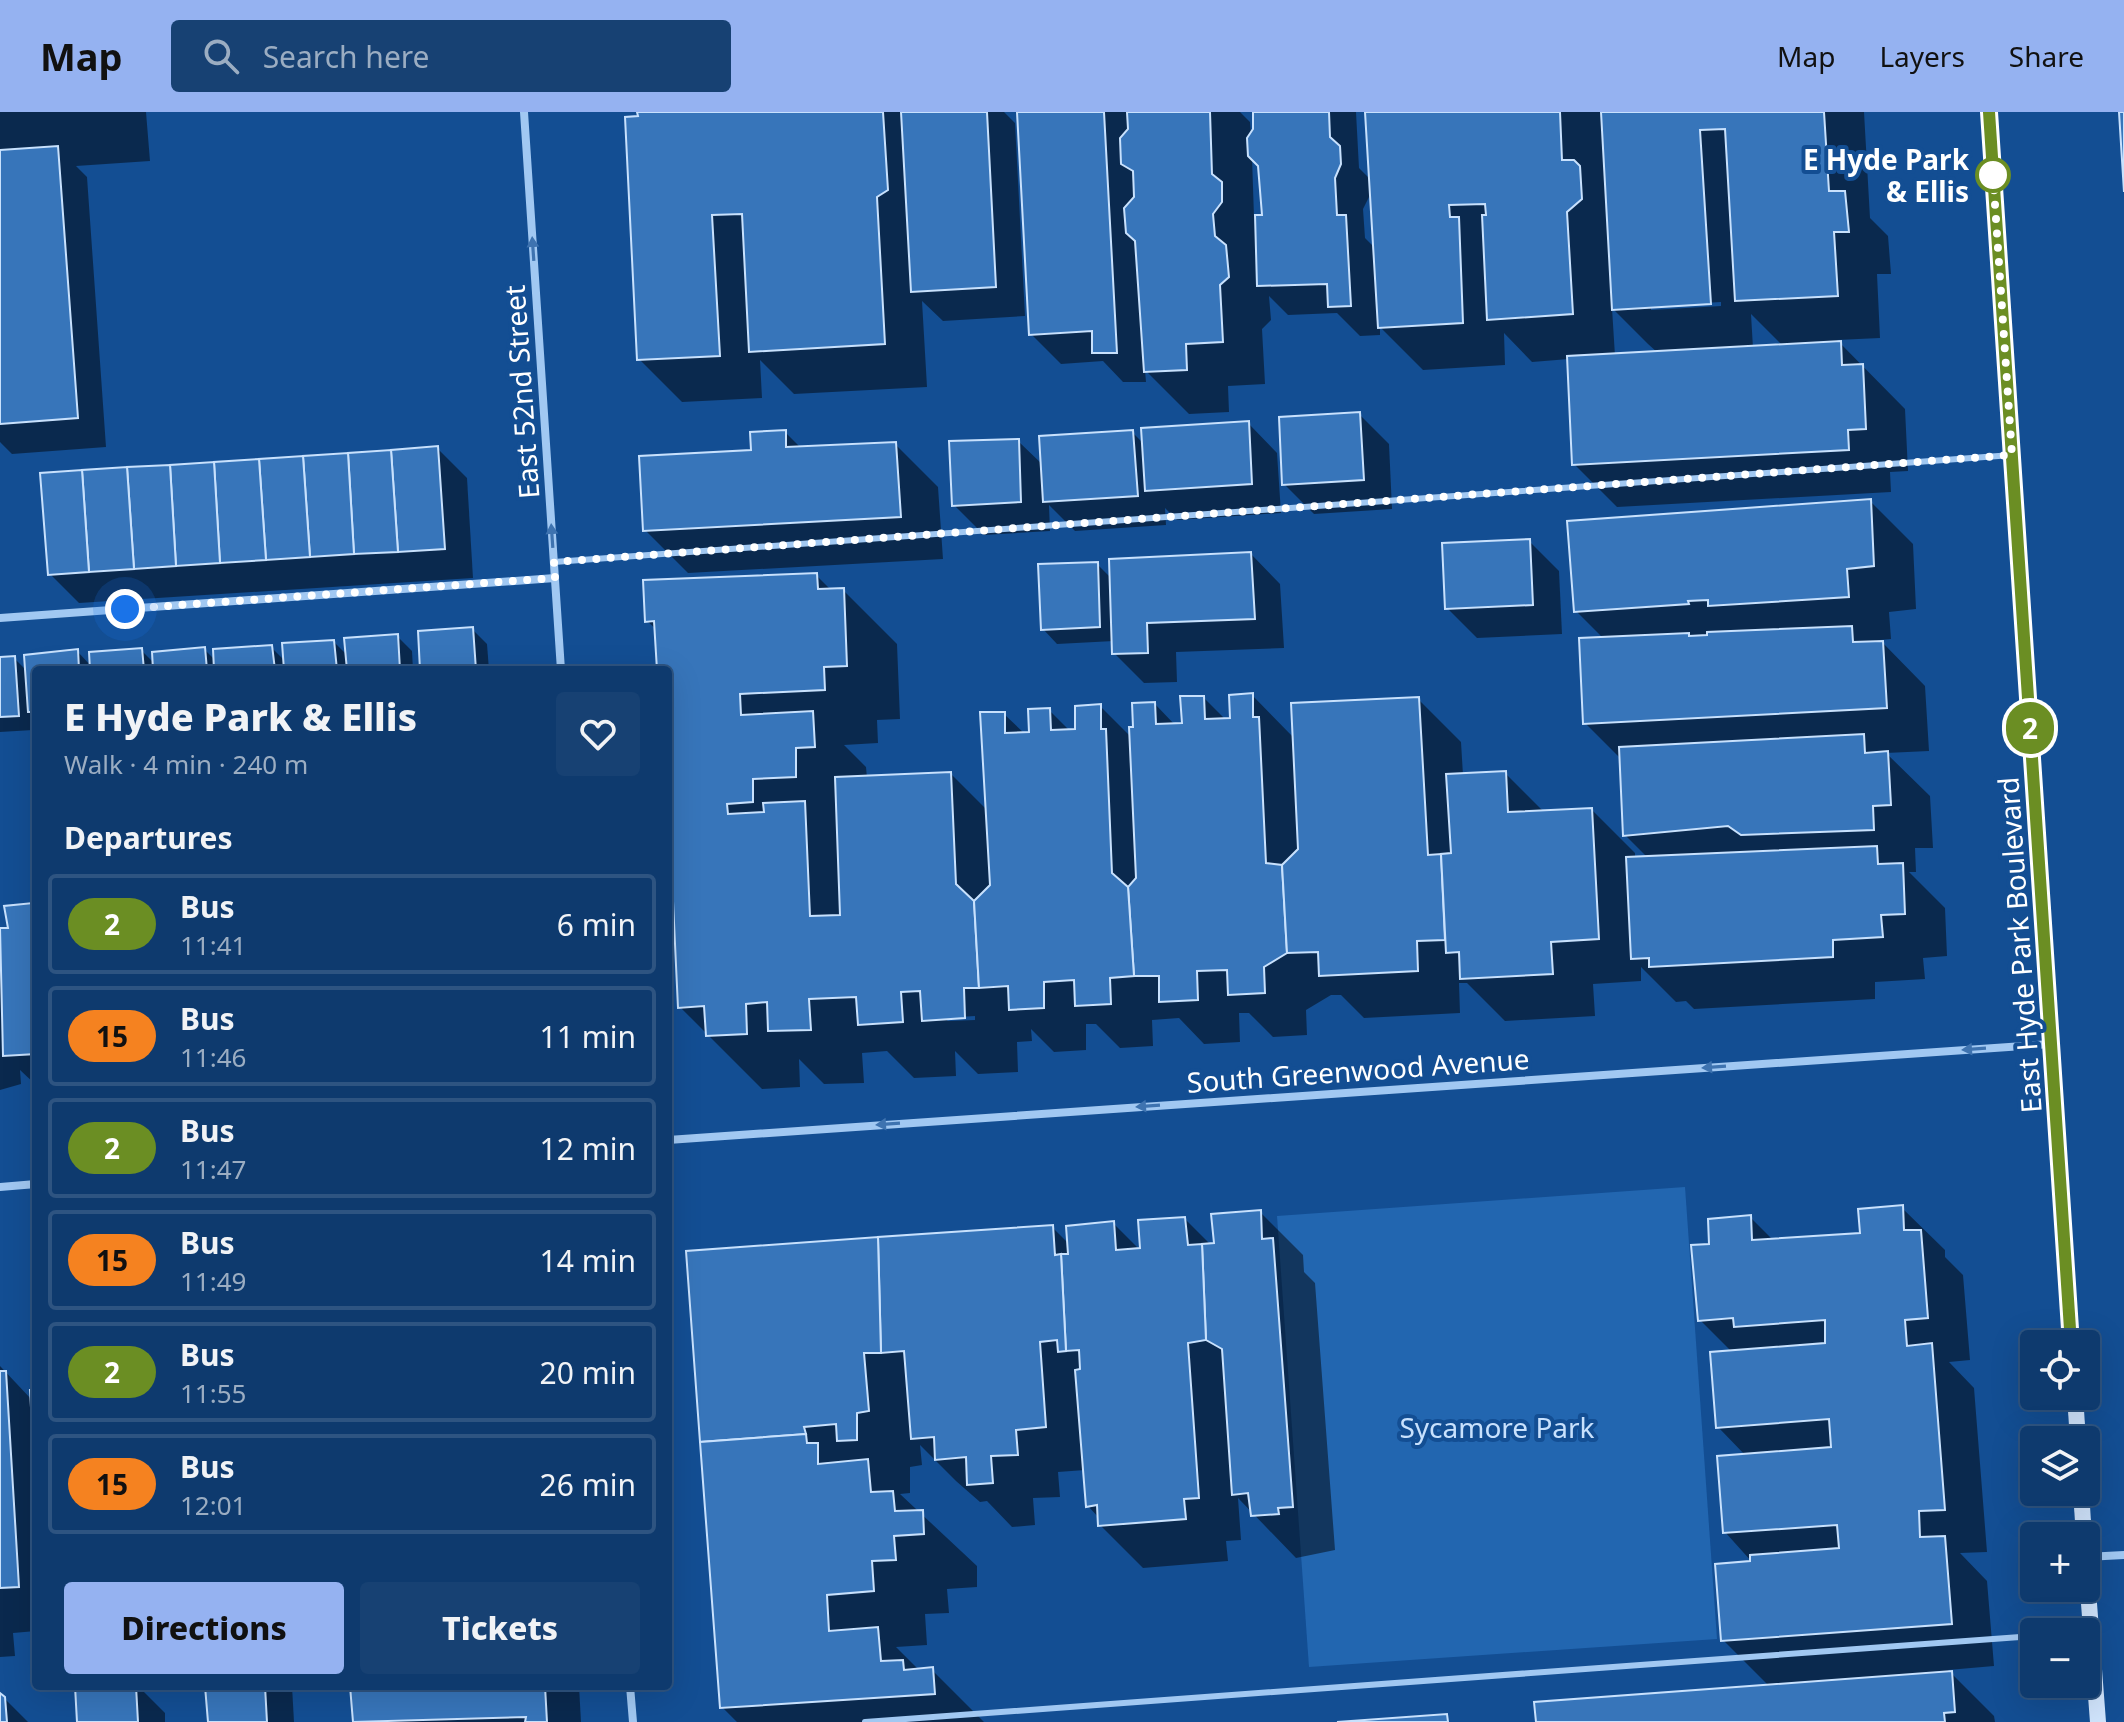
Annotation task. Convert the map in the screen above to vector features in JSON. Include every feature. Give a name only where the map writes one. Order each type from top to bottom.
[{"type":"main road","name":"East Hyde Park Boulevard","points":[[1989,112],[2070,1330]]},
{"type":"main road","points":[[2096,1698],[2098,1722]]},
{"type":"street","name":"East 52nd Street","points":[[524,112],[561,666]]},
{"type":"street","points":[[0,618],[555,578]]},
{"type":"street","name":"South Greenwood Avenue","points":[[672,1140],[2051,1044]]},
{"type":"street","points":[[0,1187],[32,1184]]},
{"type":"street","points":[[2100,1556],[2124,1555]]},
{"type":"street","points":[[630,1690],[633,1722]]},
{"type":"lane","points":[[554,562],[2012,455]]},
{"type":"lane","points":[[865,1722],[2020,1637]]},
{"type":"green space","name":"Sycamore Park","points":[[1685,1187],[1717,1639],[1309,1667],[1277,1216]]},
{"type":"building","points":[[637,112],[883,112],[888,190],[877,197],[885,344],[749,352],[742,214],[712,215],[720,356],[637,360],[625,117],[638,116]]},
{"type":"building","points":[[901,112],[987,112],[996,287],[911,292]]},
{"type":"building","points":[[1017,112],[1104,112],[1117,353],[1092,353],[1092,331],[1029,335]]},
{"type":"building","points":[[1127,112],[1210,112],[1212,174],[1222,182],[1222,202],[1213,214],[1215,236],[1226,245],[1229,277],[1220,285],[1223,342],[1186,344],[1187,370],[1144,372],[1135,241],[1126,233],[1124,208],[1134,197],[1133,171],[1121,164],[1120,138],[1128,129]]},
{"type":"building","points":[[1253,112],[1329,112],[1330,137],[1340,146],[1341,164],[1335,178],[1337,215],[1346,215],[1351,306],[1328,307],[1327,284],[1257,286],[1255,215],[1262,215],[1258,166],[1248,156],[1247,138],[1253,129]]},
{"type":"building","points":[[1365,112],[1560,112],[1562,160],[1574,160],[1580,166],[1582,199],[1567,212],[1573,314],[1487,320],[1482,215],[1486,215],[1485,204],[1449,205],[1450,217],[1459,217],[1463,323],[1378,328]]},
{"type":"building","points":[[1601,112],[1824,112],[1829,191],[1845,191],[1849,232],[1834,232],[1838,296],[1735,301],[1725,129],[1700,130],[1711,304],[1612,310]]},
{"type":"building","points":[[2119,112],[2124,112],[2124,192]]},
{"type":"building","points":[[58,146],[78,418],[0,424],[0,150]]},
{"type":"building","points":[[1841,341],[1842,365],[1863,364],[1866,429],[1848,430],[1849,450],[1572,465],[1567,356]]},
{"type":"building","points":[[1360,412],[1364,480],[1282,485],[1279,417]]},
{"type":"building","points":[[1249,421],[1252,484],[1145,491],[1141,428]]},
{"type":"building","points":[[786,430],[786,447],[896,442],[901,517],[643,531],[639,456],[751,450],[750,432]]},
{"type":"building","points":[[1133,430],[1138,496],[1043,502],[1039,436]]},
{"type":"building","points":[[1019,439],[1021,502],[952,506],[949,441]]},
{"type":"building","points":[[438,446],[445,549],[398,552],[391,450]]},
{"type":"building","points":[[391,450],[398,552],[354,554],[348,453]]},
{"type":"building","points":[[348,453],[354,554],[310,557],[303,456]]},
{"type":"building","points":[[303,456],[310,557],[266,560],[259,459]]},
{"type":"building","points":[[259,459],[266,560],[220,563],[214,462]]},
{"type":"building","points":[[214,462],[220,563],[176,566],[170,465]]},
{"type":"building","points":[[170,465],[176,566],[134,569],[127,467]]},
{"type":"building","points":[[127,467],[134,569],[89,572],[82,470]]},
{"type":"building","points":[[82,470],[89,572],[48,575],[40,473]]},
{"type":"building","points":[[1871,499],[1874,566],[1847,569],[1849,597],[1708,606],[1708,600],[1688,601],[1689,604],[1574,612],[1567,521]]},
{"type":"building","points":[[1530,539],[1533,605],[1445,609],[1442,543]]},
{"type":"building","points":[[1251,552],[1255,619],[1147,623],[1148,653],[1112,654],[1109,559]]},
{"type":"building","points":[[1098,562],[1100,627],[1041,630],[1038,564]]},
{"type":"building","points":[[817,573],[818,589],[844,588],[847,666],[824,667],[825,690],[740,694],[741,715],[813,711],[815,747],[796,748],[796,777],[753,779],[753,802],[727,804],[728,814],[764,812],[763,803],[805,801],[810,916],[840,915],[835,777],[951,772],[956,884],[974,901],[979,988],[964,988],[965,1018],[922,1021],[920,991],[901,992],[903,1022],[858,1025],[856,997],[809,999],[811,1030],[768,1031],[767,1002],[746,1004],[747,1034],[706,1036],[704,1006],[678,1008],[672,880],[672,666],[657,666],[654,621],[645,622],[643,580]]},
{"type":"building","points":[[1852,626],[1853,642],[1883,641],[1887,708],[1583,724],[1579,638],[1689,633],[1689,636],[1707,635],[1707,632]]},
{"type":"building","points":[[473,627],[476,666],[420,666],[418,631]]},
{"type":"building","points":[[398,634],[400,666],[347,666],[344,638]]},
{"type":"building","points":[[334,640],[337,666],[284,666],[282,643]]},
{"type":"building","points":[[272,645],[275,666],[214,666],[213,649]]},
{"type":"building","points":[[205,647],[207,666],[153,666],[152,652]]},
{"type":"building","points":[[142,648],[144,666],[90,666],[89,652]]},
{"type":"building","points":[[78,649],[79,666],[32,666],[32,712],[28,712],[24,655]]},
{"type":"building","points":[[15,656],[19,716],[0,717],[0,657]]},
{"type":"building","points":[[1253,693],[1253,717],[1259,717],[1266,863],[1282,865],[1287,953],[1264,967],[1265,993],[1228,995],[1227,970],[1197,971],[1198,1000],[1159,1002],[1159,976],[1134,976],[1128,887],[1136,878],[1129,727],[1133,727],[1132,703],[1155,702],[1156,724],[1182,723],[1180,696],[1204,696],[1205,719],[1230,718],[1229,695]]},
{"type":"building","points":[[1419,697],[1428,855],[1441,854],[1445,940],[1417,941],[1418,971],[1319,976],[1318,952],[1287,953],[1282,865],[1298,849],[1291,703]]},
{"type":"building","points":[[1101,704],[1101,729],[1106,729],[1112,873],[1128,887],[1134,976],[1110,978],[1111,1004],[1075,1006],[1074,980],[1044,982],[1044,1008],[1009,1010],[1008,986],[979,988],[974,901],[990,885],[980,712],[1005,712],[1005,733],[1029,732],[1028,709],[1050,708],[1051,730],[1075,729],[1075,706]]},
{"type":"building","points":[[1864,734],[1865,753],[1888,751],[1891,805],[1873,806],[1874,830],[1741,835],[1728,826],[1623,836],[1619,747]]},
{"type":"building","points":[[1506,771],[1508,812],[1592,808],[1599,939],[1551,942],[1553,974],[1460,979],[1459,952],[1446,953],[1441,854],[1451,853],[1446,774]]},
{"type":"building","points":[[1877,846],[1878,864],[1903,863],[1905,914],[1881,915],[1883,937],[1833,940],[1833,957],[1649,967],[1649,958],[1631,959],[1626,857]]},
{"type":"building","points":[[32,903],[32,1054],[3,1056],[0,928],[8,928],[4,906]]},
{"type":"building","points":[[1903,1205],[1904,1230],[1921,1230],[1928,1318],[1905,1320],[1907,1346],[1932,1343],[1945,1510],[1919,1511],[1920,1537],[1945,1536],[1952,1624],[1721,1641],[1715,1564],[1750,1561],[1750,1555],[1839,1548],[1837,1525],[1723,1533],[1717,1456],[1831,1447],[1829,1419],[1716,1428],[1710,1352],[1825,1343],[1825,1320],[1734,1327],[1733,1318],[1698,1321],[1691,1245],[1709,1244],[1708,1219],[1751,1215],[1752,1240],[1860,1233],[1858,1209]]},
{"type":"building","points":[[1261,1210],[1262,1239],[1273,1238],[1293,1507],[1278,1508],[1279,1514],[1251,1516],[1248,1493],[1232,1495],[1222,1349],[1206,1340],[1202,1244],[1214,1243],[1211,1214]]},
{"type":"building","points":[[1185,1217],[1188,1245],[1202,1244],[1206,1340],[1188,1343],[1199,1498],[1184,1499],[1186,1519],[1098,1526],[1097,1505],[1086,1507],[1075,1370],[1080,1369],[1079,1350],[1066,1351],[1061,1254],[1068,1254],[1066,1226],[1114,1221],[1116,1250],[1140,1248],[1138,1220]]},
{"type":"building","points":[[1053,1225],[1055,1255],[1061,1254],[1066,1351],[1058,1352],[1057,1340],[1040,1342],[1046,1427],[1016,1430],[1018,1455],[991,1456],[993,1483],[967,1485],[966,1457],[935,1460],[934,1437],[911,1439],[904,1351],[881,1353],[878,1237]]},
{"type":"building","points":[[878,1237],[881,1353],[864,1353],[869,1411],[857,1413],[857,1440],[837,1441],[836,1424],[804,1427],[806,1434],[700,1442],[686,1251]]},
{"type":"building","points":[[0,1371],[6,1371],[19,1587],[0,1588]]},
{"type":"building","points":[[806,1434],[807,1443],[818,1443],[818,1464],[868,1459],[871,1492],[893,1491],[895,1511],[923,1510],[924,1534],[894,1536],[896,1560],[872,1561],[874,1591],[827,1595],[829,1631],[878,1627],[881,1661],[903,1660],[904,1670],[933,1667],[935,1694],[720,1708],[700,1442]]},
{"type":"building","points":[[1952,1671],[1955,1712],[1944,1713],[1945,1722],[1536,1722],[1534,1702]]},
{"type":"building","points":[[75,1690],[136,1690],[138,1722],[77,1722]]},
{"type":"building","points":[[205,1690],[265,1690],[267,1722],[208,1722]]},
{"type":"building","points":[[350,1690],[545,1690],[547,1722],[525,1722],[526,1717],[353,1722]]},
{"type":"building","points":[[0,1693],[5,1697],[7,1722],[0,1722]]},
{"type":"building","points":[[1447,1714],[1448,1722],[1337,1722]]},
{"type":"bus line","name":"2","points":[[1989,112],[2070,1330]]},
{"type":"place","name":"E Hyde Park & Ellis","points":[[1993,175]]},
{"type":"route","points":[[125,609],[555,578],[554,562],[2012,455],[1993,175]]}]
